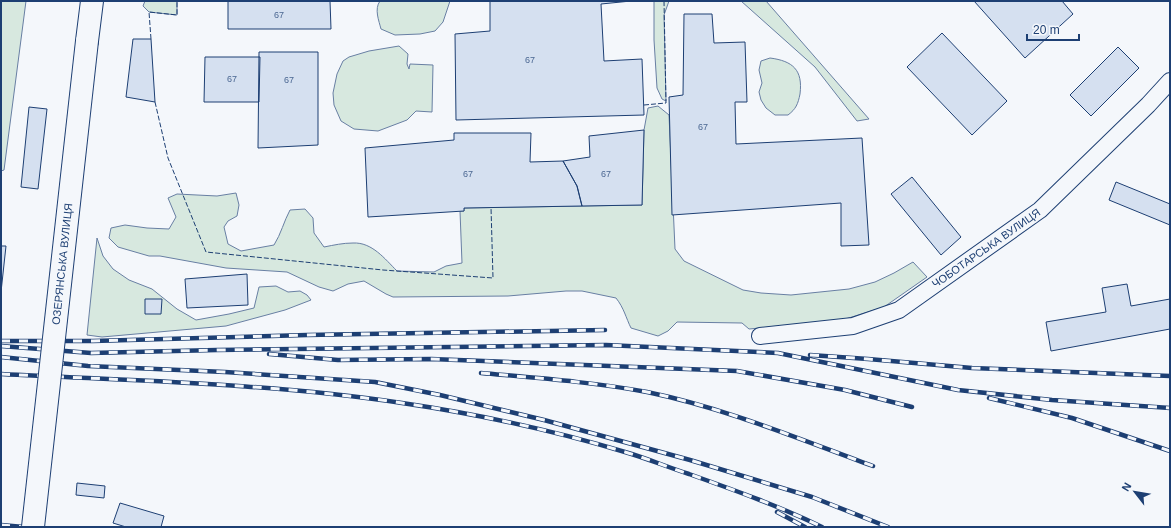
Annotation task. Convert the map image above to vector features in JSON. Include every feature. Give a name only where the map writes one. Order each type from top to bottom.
[{"type":"main road","name":"ОЗЕРЯНСЬКА ВУЛИЦЯ","points":[[33,527],[92,1]]},
{"type":"street","name":"ЧОБОТАРСЬКА ВУЛИЦЯ","points":[[760,336],[853,326],[898,310],[1040,210],[1142,111],[1170,81]]},
{"type":"shaded area","points":[[1,1],[26,1],[4,170],[1,171]]},
{"type":"shaded area","points":[[145,1],[177,1],[177,15],[149,12],[143,6]]},
{"type":"shaded area","points":[[380,1],[450,1],[443,22],[435,31],[420,34],[395,35],[381,29],[377,11]]},
{"type":"shaded area","points":[[654,1],[669,1],[664,15],[666,101],[662,99],[657,88],[654,40]]},
{"type":"shaded area","points":[[741,1],[766,1],[869,119],[857,121],[815,67]]},
{"type":"shaded area","points":[[399,46],[408,54],[407,64],[409,69],[410,64],[433,65],[432,112],[416,111],[407,120],[378,131],[354,129],[341,121],[334,105],[333,93],[337,74],[343,61],[349,57],[369,51]]},
{"type":"shaded area","points":[[770,58],[778,59],[790,64],[795,68],[800,79],[801,86],[798,101],[793,111],[788,115],[775,115],[766,108],[761,100],[759,92],[762,83],[759,70],[761,61]]},
{"type":"shaded area","points":[[658,106],[669,115],[675,249],[684,261],[743,290],[791,295],[849,289],[875,282],[913,262],[927,277],[884,307],[823,326],[749,329],[742,323],[677,322],[668,331],[658,336],[631,328],[623,309],[616,298],[582,291],[508,296],[393,297],[364,281],[348,284],[333,291],[319,287],[287,272],[226,268],[160,256],[149,256],[118,247],[109,238],[111,228],[125,225],[169,229],[176,217],[168,198],[177,194],[217,196],[236,193],[239,205],[237,216],[228,221],[224,227],[228,244],[241,251],[274,245],[290,210],[305,209],[313,218],[314,233],[324,247],[346,243],[360,243],[378,252],[397,271],[434,272],[446,266],[462,263],[460,211],[464,211],[464,208],[642,205],[644,130],[648,108]]},
{"type":"shaded area","points":[[97,238],[103,256],[113,269],[129,280],[152,289],[177,309],[196,320],[254,308],[259,287],[276,286],[288,292],[300,291],[307,295],[311,300],[285,310],[226,326],[102,337],[87,335]]},
{"type":"building","points":[[228,1],[330,1],[331,29],[228,29]]},
{"type":"building","points":[[490,1],[631,1],[601,4],[604,61],[642,59],[644,115],[456,120],[455,34],[490,31]]},
{"type":"building","points":[[974,1],[1062,1],[1073,14],[1025,58]]},
{"type":"building","points":[[684,14],[712,14],[714,43],[745,42],[747,102],[735,102],[736,144],[862,138],[869,245],[841,246],[841,203],[672,215],[669,97],[683,95]]},
{"type":"building","points":[[942,33],[1007,101],[972,135],[907,67]]},
{"type":"building","points":[[133,39],[151,39],[155,102],[126,97]]},
{"type":"building","points":[[1118,47],[1139,68],[1091,116],[1070,95]]},
{"type":"building","points":[[259,52],[318,52],[318,145],[258,148]]},
{"type":"building","points":[[205,57],[260,57],[259,102],[204,102]]},
{"type":"building","points":[[29,107],[47,109],[38,189],[21,187]]},
{"type":"building","points":[[644,130],[642,205],[582,206],[577,186],[563,161],[590,157],[589,136]]},
{"type":"building","points":[[454,133],[531,133],[530,162],[563,161],[577,186],[582,206],[464,208],[464,211],[368,217],[365,148],[454,140]]},
{"type":"building","points":[[912,177],[961,237],[941,255],[891,194]]},
{"type":"building","points":[[1116,182],[1170,204],[1170,225],[1109,200]]},
{"type":"building","points":[[1,246],[6,246],[1,292]]},
{"type":"building","points":[[247,274],[248,305],[187,308],[185,279]]},
{"type":"building","points":[[1127,284],[1131,306],[1170,299],[1170,329],[1051,351],[1046,322],[1106,312],[1102,288]]},
{"type":"building","points":[[145,299],[162,299],[161,314],[145,314]]},
{"type":"building","points":[[77,483],[105,486],[104,498],[76,495]]},
{"type":"building","points":[[120,503],[164,516],[161,527],[126,527],[113,523]]},
{"type":"railway","points":[[1,341],[93,341],[307,335],[605,330]]},
{"type":"railway","points":[[1,346],[91,353],[606,345],[778,353],[958,390],[1052,400],[1170,408]]},
{"type":"railway","points":[[269,354],[338,360],[431,359],[737,371],[845,390],[912,407]]},
{"type":"railway","points":[[810,355],[972,368],[1170,376]]},
{"type":"railway","points":[[1,357],[88,366],[225,372],[375,382],[440,395],[544,420],[690,460],[812,497],[888,527]]},
{"type":"railway","points":[[481,373],[565,381],[647,392],[733,415],[873,466]]},
{"type":"railway","points":[[1,374],[202,384],[302,391],[352,396],[458,412],[514,423],[633,454],[756,499],[822,527]]},
{"type":"railway","points":[[989,398],[1072,418],[1170,451]]},
{"type":"railway","points":[[777,512],[805,527]]},
{"type":"railway","points":[[1,525],[24,527]]},
{"type":"fence","points":[[151,39],[149,12],[177,15],[177,1]]},
{"type":"fence","points":[[644,105],[666,103],[664,1]]},
{"type":"fence","points":[[155,102],[168,158],[206,252],[383,270],[493,278],[491,207]]}]
